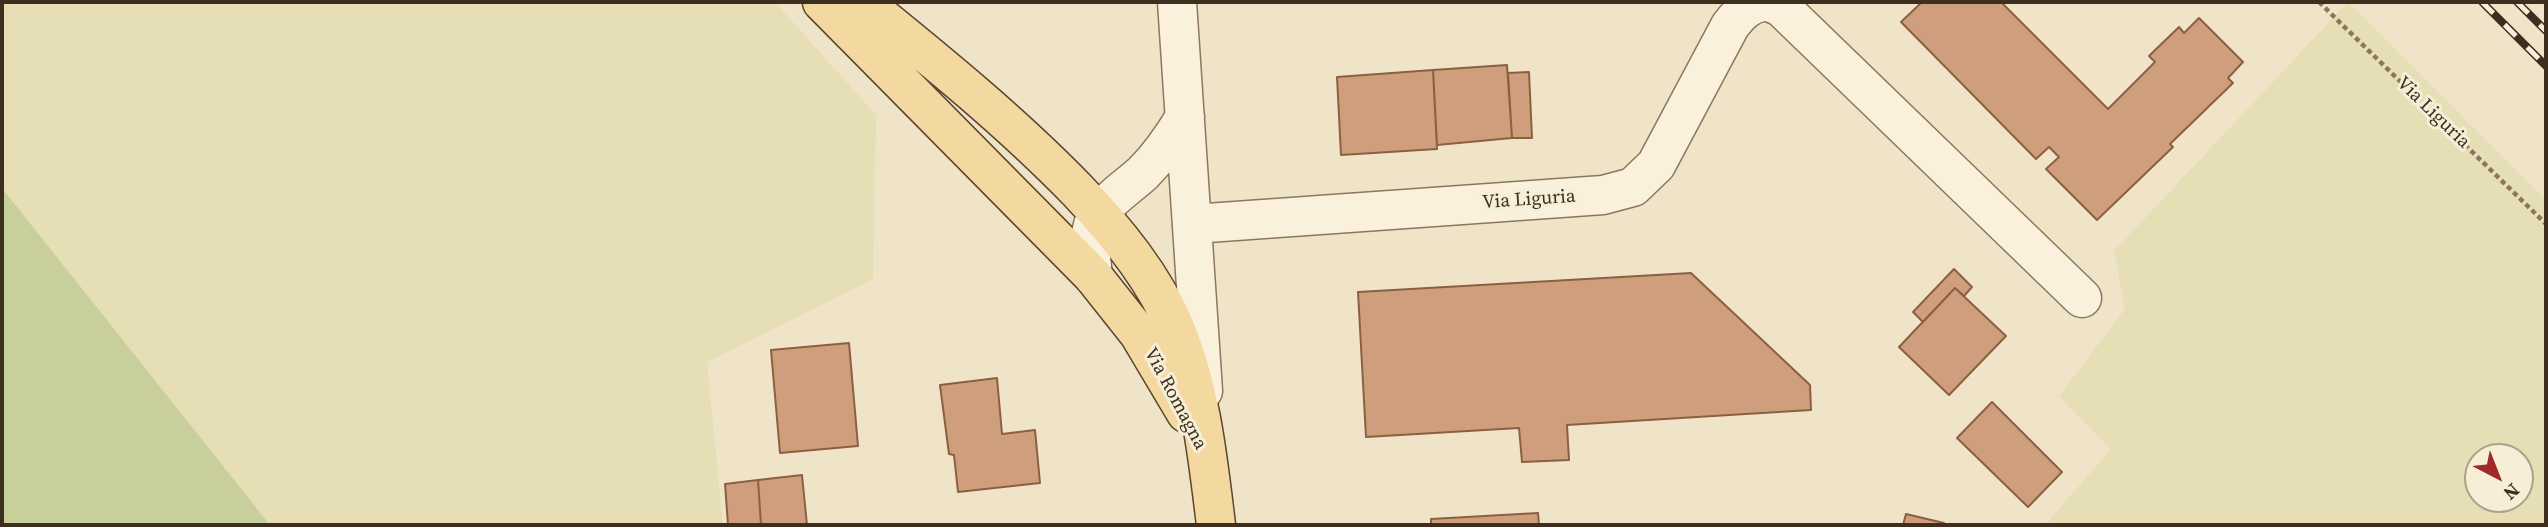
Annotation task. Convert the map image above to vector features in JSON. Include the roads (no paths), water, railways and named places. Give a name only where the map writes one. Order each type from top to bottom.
[{"type":"main road","name":"Via Romagna","points":[[822,2],[1093,276],[1126,316],[1172,387],[1208,459]]},
{"type":"main road","name":"Via Romagna","points":[[863,2],[1013,127],[1098,213],[1146,274],[1167,310],[1190,372],[1208,459]]},
{"type":"main road","points":[[1208,459],[1216,525]]},
{"type":"street","points":[[1177,2],[1208,459]]},
{"type":"street","name":"Via Liguria","points":[[1193,224],[1604,195],[1633,187],[1656,165],[1730,26],[1740,13],[1753,4],[1762,2]]},
{"type":"street","points":[[1769,2],[1781,7],[2082,298]]},
{"type":"street","points":[[1093,276],[1090,247],[1098,213],[1165,150],[1185,117]]},
{"type":"street","points":[[1126,316],[1145,318],[1167,310],[1179,303],[1196,285]]},
{"type":"railway","points":[[2482,2],[2546,66]]},
{"type":"railway","points":[[2517,2],[2546,31]]}]
